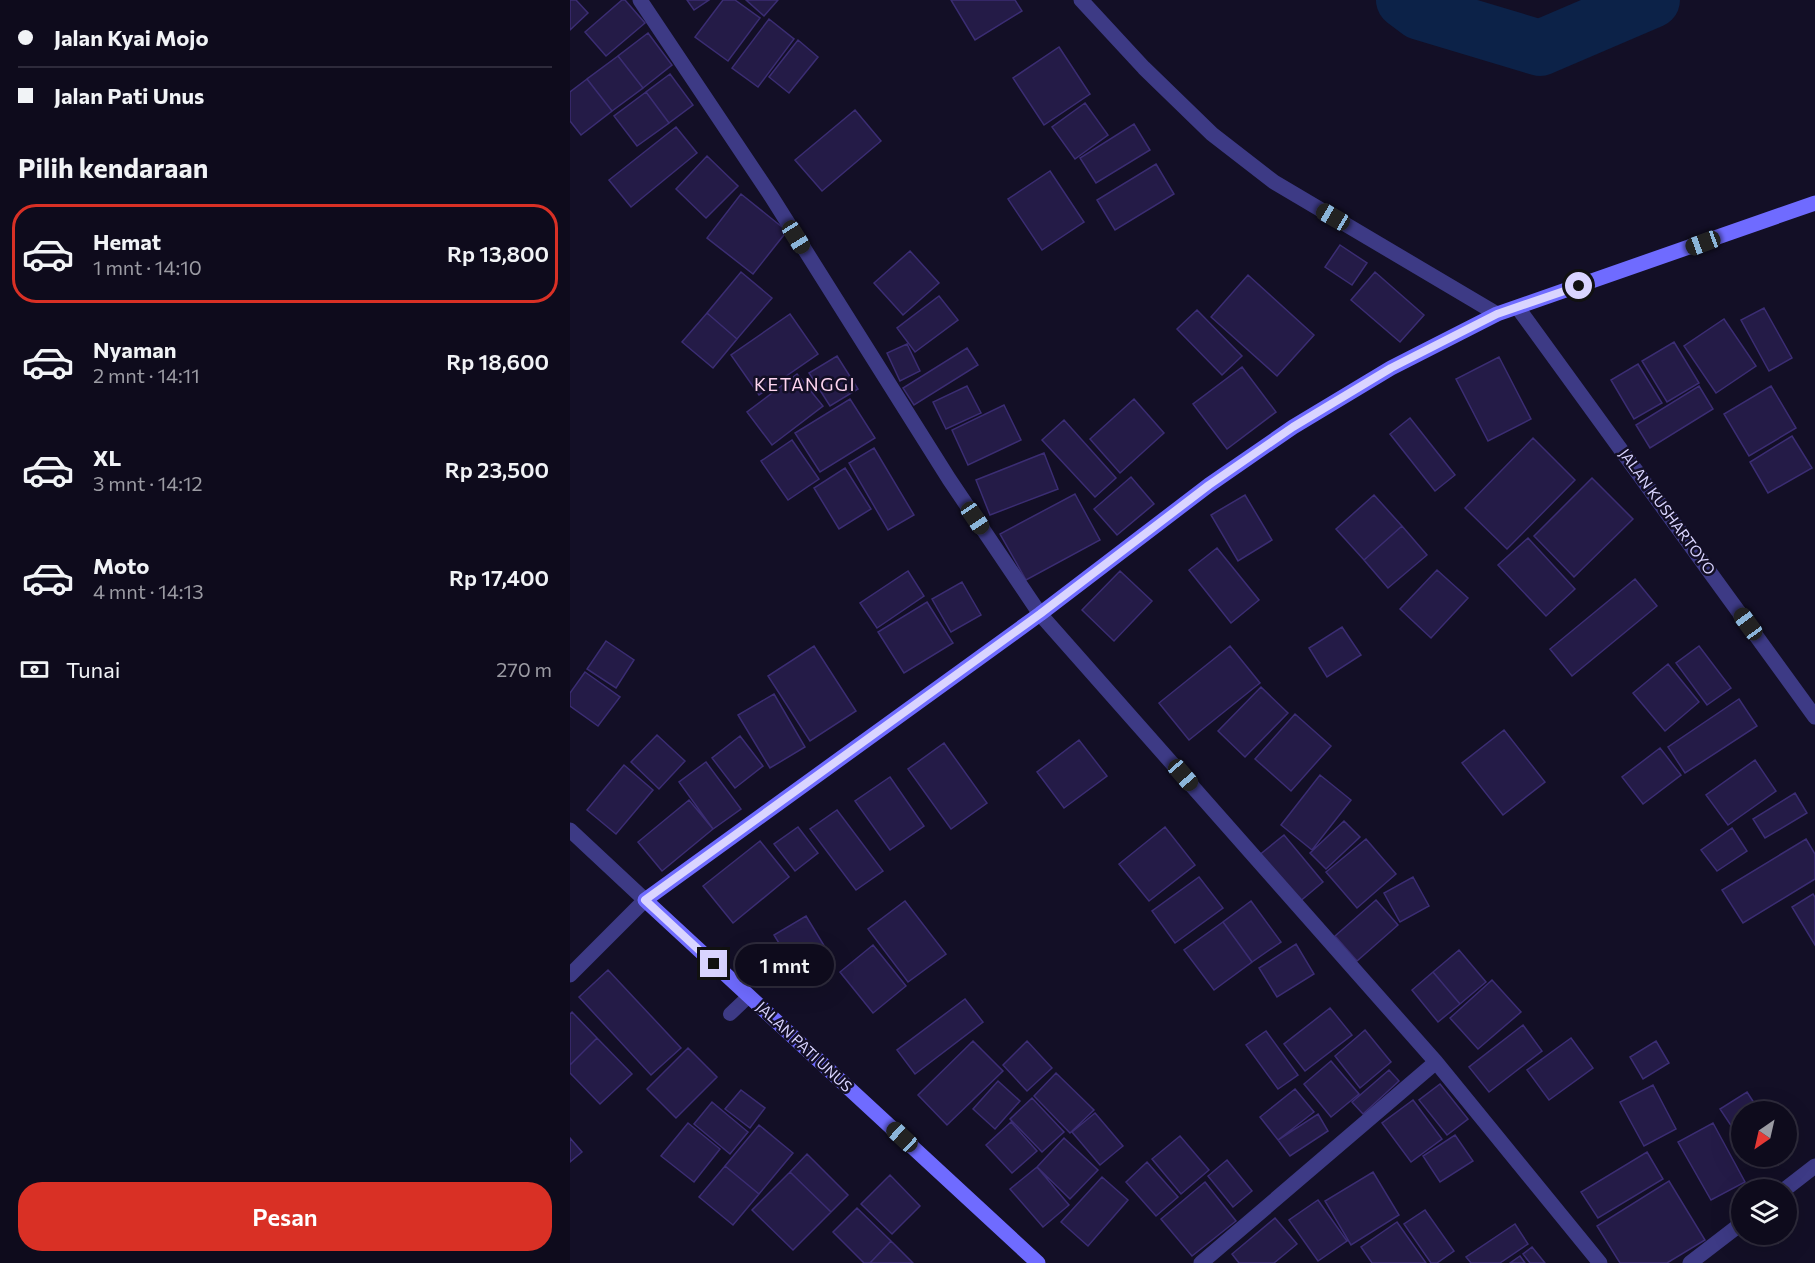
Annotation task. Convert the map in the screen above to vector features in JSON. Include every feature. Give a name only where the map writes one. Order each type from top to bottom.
[{"type":"street","points":[[640,0],[771,196],[949,479],[1040,614],[1436,1062],[1600,1263]]},
{"type":"street","points":[[1081,0],[1144,68],[1212,134],[1274,182],[1497,314]]},
{"type":"street","points":[[570,975],[645,900],[1040,614],[1209,485],[1293,427],[1391,368],[1497,314],[1815,203]]},
{"type":"street","name":"JALAN KUSHARTOYO","points":[[1518,308],[1815,717]]},
{"type":"street","name":"JALAN PATI UNUS","points":[[570,830],[1038,1263]]},
{"type":"street","points":[[1200,1263],[1436,1062]]},
{"type":"street","points":[[1797,1180],[1815,1166]]},
{"type":"street","points":[[1690,1263],[1731,1231]]},
{"type":"lane","points":[[730,1014],[749,996]]},
{"type":"building","points":[[570,0],[576,0],[588,13],[570,30]]},
{"type":"building","points":[[622,0],[625,0],[645,23],[606,56],[585,32]]},
{"type":"building","points":[[687,0],[709,0],[694,10]]},
{"type":"building","points":[[723,0],[735,0],[760,18],[728,61],[695,37]]},
{"type":"building","points":[[746,0],[778,0],[764,16]]},
{"type":"building","points":[[951,0],[1015,0],[1022,11],[975,40]]},
{"type":"building","points":[[769,19],[794,39],[758,87],[732,68]]},
{"type":"building","points":[[648,33],[672,65],[643,88],[618,56]]},
{"type":"building","points":[[798,40],[818,57],[789,93],[769,77]]},
{"type":"building","points":[[1059,47],[1090,94],[1044,125],[1013,78]]},
{"type":"building","points":[[618,56],[643,88],[612,111],[587,79]]},
{"type":"building","points":[[670,74],[693,105],[669,123],[646,92]]},
{"type":"building","points":[[587,79],[612,111],[581,135],[570,121],[570,92]]},
{"type":"building","points":[[646,92],[669,123],[637,146],[614,116]]},
{"type":"building","points":[[1085,103],[1108,135],[1075,159],[1052,127]]},
{"type":"building","points":[[855,110],[881,141],[822,191],[795,160]]},
{"type":"building","points":[[1134,124],[1150,150],[1096,183],[1080,158]]},
{"type":"building","points":[[676,127],[697,153],[631,207],[609,180]]},
{"type":"building","points":[[707,156],[738,186],[706,218],[676,189]]},
{"type":"building","points":[[1156,164],[1174,194],[1115,230],[1097,200]]},
{"type":"building","points":[[1050,171],[1084,222],[1042,250],[1008,199]]},
{"type":"building","points":[[741,194],[787,231],[753,274],[707,238]]},
{"type":"building","points":[[1340,245],[1367,263],[1352,285],[1325,267]]},
{"type":"building","points":[[910,251],[939,283],[903,315],[874,283]]},
{"type":"building","points":[[741,272],[772,298],[737,339],[707,313]]},
{"type":"building","points":[[1375,272],[1424,315],[1400,342],[1351,300]]},
{"type":"building","points":[[1248,275],[1314,335],[1277,376],[1211,317]]},
{"type":"building","points":[[939,296],[958,320],[915,352],[897,328]]},
{"type":"building","points":[[1764,308],[1792,358],[1769,371],[1741,320]]},
{"type":"building","points":[[1197,310],[1242,356],[1222,375],[1177,329]]},
{"type":"building","points":[[707,313],[737,339],[713,368],[682,342]]},
{"type":"building","points":[[790,314],[818,354],[759,395],[731,355]]},
{"type":"building","points":[[1724,319],[1756,366],[1716,393],[1684,346]]},
{"type":"building","points":[[1674,342],[1699,383],[1667,402],[1642,361]]},
{"type":"building","points":[[907,344],[920,371],[900,381],[887,353]]},
{"type":"building","points":[[967,348],[978,365],[914,405],[903,388]]},
{"type":"building","points":[[837,356],[858,389],[830,406],[809,373]]},
{"type":"building","points":[[1499,357],[1531,419],[1488,441],[1456,379]]},
{"type":"building","points":[[1638,364],[1662,403],[1634,419],[1611,380]]},
{"type":"building","points":[[1242,367],[1276,412],[1227,449],[1193,404]]},
{"type":"building","points":[[797,374],[823,406],[772,445],[747,412]]},
{"type":"building","points":[[967,386],[981,413],[946,429],[933,402]]},
{"type":"building","points":[[1699,386],[1713,409],[1650,448],[1636,425]]},
{"type":"building","points":[[1771,386],[1796,428],[1749,456],[1724,414]]},
{"type":"building","points":[[850,399],[875,438],[820,472],[795,433]]},
{"type":"building","points":[[1134,399],[1164,433],[1120,473],[1090,439]]},
{"type":"building","points":[[1004,405],[1021,440],[968,465],[952,430]]},
{"type":"building","points":[[1410,418],[1455,475],[1435,491],[1390,434]]},
{"type":"building","points":[[1064,420],[1116,478],[1095,497],[1042,440]]},
{"type":"building","points":[[1792,436],[1812,468],[1768,493],[1750,462]]},
{"type":"building","points":[[1533,438],[1575,480],[1507,549],[1465,508]]},
{"type":"building","points":[[792,440],[819,479],[788,500],[761,461]]},
{"type":"building","points":[[874,448],[914,515],[888,530],[849,463]]},
{"type":"building","points":[[1044,453],[1058,489],[990,515],[976,480]]},
{"type":"building","points":[[845,468],[871,509],[839,529],[814,488]]},
{"type":"building","points":[[1131,477],[1154,504],[1117,535],[1094,509]]},
{"type":"building","points":[[1592,478],[1633,519],[1574,577],[1534,536]]},
{"type":"building","points":[[1075,494],[1100,540],[1026,580],[1000,534]]},
{"type":"building","points":[[1245,495],[1272,540],[1238,561],[1211,515]]},
{"type":"building","points":[[1374,495],[1402,526],[1364,560],[1336,529]]},
{"type":"building","points":[[1402,526],[1427,555],[1388,588],[1364,560]]},
{"type":"building","points":[[1528,538],[1575,589],[1546,616],[1498,565]]},
{"type":"building","points":[[1217,548],[1259,600],[1231,623],[1189,570]]},
{"type":"building","points":[[1437,570],[1468,598],[1431,638],[1400,609]]},
{"type":"building","points":[[908,571],[924,596],[877,628],[860,603]]},
{"type":"building","points":[[1120,571],[1152,601],[1114,641],[1082,610]]},
{"type":"building","points":[[1635,579],[1657,606],[1572,676],[1550,649]]},
{"type":"building","points":[[962,582],[981,615],[951,632],[932,599]]},
{"type":"building","points":[[927,602],[953,643],[904,673],[878,632]]},
{"type":"building","points":[[1342,627],[1361,655],[1327,677],[1309,648]]},
{"type":"building","points":[[606,641],[634,660],[616,688],[587,669]]},
{"type":"building","points":[[814,646],[856,711],[810,741],[768,676]]},
{"type":"building","points":[[1230,646],[1260,683],[1189,740],[1159,703]]},
{"type":"building","points":[[1699,646],[1731,688],[1707,705],[1676,663]]},
{"type":"building","points":[[1668,664],[1699,702],[1665,731],[1633,693]]},
{"type":"building","points":[[585,672],[620,697],[598,726],[570,706],[570,693]]},
{"type":"building","points":[[1261,687],[1288,713],[1245,757],[1218,731]]},
{"type":"building","points":[[774,694],[805,747],[770,768],[738,715]]},
{"type":"building","points":[[1739,699],[1757,726],[1685,773],[1668,747]]},
{"type":"building","points":[[1295,714],[1331,746],[1291,791],[1255,759]]},
{"type":"building","points":[[1504,730],[1545,782],[1503,815],[1462,763]]},
{"type":"building","points":[[657,735],[685,761],[659,789],[631,762]]},
{"type":"building","points":[[740,736],[763,766],[735,788],[712,758]]},
{"type":"building","points":[[1079,740],[1107,776],[1064,808],[1037,772]]},
{"type":"building","points":[[944,743],[987,803],[951,829],[908,769]]},
{"type":"building","points":[[1660,748],[1681,775],[1643,804],[1622,777]]},
{"type":"building","points":[[1755,760],[1776,791],[1728,825],[1706,795]]},
{"type":"building","points":[[706,762],[741,809],[713,829],[679,782]]},
{"type":"building","points":[[624,765],[653,790],[616,834],[587,810]]},
{"type":"building","points":[[1320,775],[1351,800],[1312,850],[1281,825]]},
{"type":"building","points":[[890,777],[924,826],[890,850],[855,801]]},
{"type":"building","points":[[1795,793],[1807,813],[1765,838],[1753,819]]},
{"type":"building","points":[[689,800],[713,829],[662,871],[638,842]]},
{"type":"building","points":[[837,810],[883,871],[856,890],[810,829]]},
{"type":"building","points":[[1344,821],[1360,837],[1326,869],[1310,853]]},
{"type":"building","points":[[798,827],[818,853],[795,871],[774,844]]},
{"type":"building","points":[[1165,827],[1195,865],[1149,901],[1119,864]]},
{"type":"building","points":[[1732,828],[1747,851],[1717,871],[1701,850]]},
{"type":"building","points":[[1284,835],[1323,882],[1298,903],[1258,856]]},
{"type":"building","points":[[1366,839],[1396,874],[1357,908],[1326,872]]},
{"type":"building","points":[[1806,839],[1815,854],[1815,879],[1743,923],[1722,890]]},
{"type":"building","points":[[760,841],[789,877],[733,923],[703,886]]},
{"type":"building","points":[[1199,877],[1223,908],[1175,943],[1152,911]]},
{"type":"building","points":[[1413,877],[1429,906],[1400,922],[1384,893]]},
{"type":"building","points":[[1813,894],[1815,897],[1815,945],[1792,907]]},
{"type":"building","points":[[1376,900],[1398,925],[1357,961],[1335,936]]},
{"type":"building","points":[[905,901],[946,954],[908,982],[868,929]]},
{"type":"building","points":[[1251,901],[1281,942],[1252,962],[1223,922]]},
{"type":"building","points":[[806,916],[831,957],[799,976],[774,935]]},
{"type":"building","points":[[1223,922],[1252,962],[1214,990],[1184,950]]},
{"type":"building","points":[[1296,944],[1314,974],[1277,997],[1259,968]]},
{"type":"building","points":[[873,945],[906,986],[873,1013],[840,972]]},
{"type":"building","points":[[1459,950],[1486,982],[1460,1004],[1433,972]]},
{"type":"building","points":[[608,970],[681,1048],[651,1075],[579,997]]},
{"type":"building","points":[[1433,972],[1460,1004],[1438,1022],[1412,990]]},
{"type":"building","points":[[1492,980],[1521,1012],[1478,1049],[1450,1018]]},
{"type":"building","points":[[965,999],[983,1022],[915,1074],[897,1050]]},
{"type":"building","points":[[1330,1008],[1352,1035],[1305,1071],[1284,1044]]},
{"type":"building","points":[[572,1012],[597,1038],[570,1065],[570,1014]]},
{"type":"building","points":[[1523,1025],[1542,1051],[1489,1092],[1469,1067]]},
{"type":"building","points":[[1365,1030],[1391,1062],[1360,1088],[1335,1056]]},
{"type":"building","points":[[1266,1031],[1298,1075],[1278,1089],[1246,1045]]},
{"type":"building","points":[[597,1038],[632,1074],[600,1104],[570,1073],[570,1065]]},
{"type":"building","points":[[1571,1038],[1593,1068],[1549,1100],[1527,1070]]},
{"type":"building","points":[[973,1041],[1003,1071],[947,1125],[918,1095]]},
{"type":"building","points":[[1027,1041],[1052,1068],[1027,1091],[1003,1065]]},
{"type":"building","points":[[1656,1041],[1669,1063],[1643,1079],[1630,1057]]},
{"type":"building","points":[[688,1048],[717,1077],[676,1118],[647,1089]]},
{"type":"building","points":[[1331,1061],[1359,1094],[1331,1117],[1304,1084]]},
{"type":"building","points":[[1389,1070],[1399,1081],[1363,1114],[1352,1102]]},
{"type":"building","points":[[1056,1073],[1094,1110],[1070,1133],[1034,1096]]},
{"type":"building","points":[[998,1081],[1020,1101],[995,1129],[973,1109]]},
{"type":"building","points":[[1440,1084],[1468,1119],[1447,1135],[1419,1100]]},
{"type":"building","points":[[1653,1085],[1676,1129],[1644,1146],[1620,1102]]},
{"type":"building","points":[[1295,1089],[1314,1112],[1278,1140],[1260,1117]]},
{"type":"building","points":[[741,1090],[765,1108],[750,1128],[725,1109]]},
{"type":"building","points":[[1747,1092],[1753,1101],[1733,1101]]},
{"type":"building","points":[[1032,1098],[1064,1132],[1042,1152],[1010,1119]]},
{"type":"building","points":[[1413,1100],[1442,1139],[1411,1162],[1382,1123]]},
{"type":"building","points":[[712,1102],[748,1132],[730,1154],[694,1124]]},
{"type":"building","points":[[1731,1102],[1731,1126],[1720,1109]]},
{"type":"building","points":[[1095,1113],[1123,1146],[1100,1165],[1072,1132]]},
{"type":"building","points":[[1318,1114],[1328,1131],[1290,1156],[1278,1140]]},
{"type":"building","points":[[1011,1122],[1037,1151],[1012,1173],[986,1145]]},
{"type":"building","points":[[688,1123],[720,1149],[694,1182],[661,1156]]},
{"type":"building","points":[[1713,1123],[1731,1156],[1731,1167],[1737,1167],[1743,1179],[1731,1179],[1731,1189],[1711,1200],[1678,1142]]},
{"type":"building","points":[[759,1125],[793,1153],[759,1194],[725,1166]]},
{"type":"building","points":[[1455,1135],[1473,1161],[1440,1182],[1423,1156]]},
{"type":"building","points":[[1180,1136],[1209,1170],[1181,1194],[1152,1159]]},
{"type":"building","points":[[570,1138],[582,1152],[570,1162]]},
{"type":"building","points":[[1064,1138],[1098,1170],[1070,1199],[1037,1167]]},
{"type":"building","points":[[1647,1152],[1663,1179],[1598,1218],[1581,1192]]},
{"type":"building","points":[[807,1154],[848,1195],[831,1212],[790,1172]]},
{"type":"building","points":[[1227,1160],[1252,1191],[1233,1207],[1208,1176]]},
{"type":"building","points":[[1147,1162],[1178,1197],[1156,1216],[1126,1182]]},
{"type":"building","points":[[725,1166],[759,1194],[733,1225],[699,1197]]},
{"type":"building","points":[[1037,1167],[1069,1205],[1043,1227],[1010,1189]]},
{"type":"building","points":[[790,1172],[831,1212],[793,1250],[752,1210]]},
{"type":"building","points":[[1373,1172],[1399,1215],[1351,1245],[1325,1201]]},
{"type":"building","points":[[890,1175],[920,1206],[892,1234],[861,1204]]},
{"type":"building","points":[[1102,1177],[1128,1200],[1088,1246],[1061,1222]]},
{"type":"building","points":[[1669,1181],[1705,1240],[1667,1263],[1620,1263],[1597,1226]]},
{"type":"building","points":[[1205,1182],[1236,1221],[1192,1256],[1161,1219]]},
{"type":"building","points":[[1318,1200],[1347,1241],[1318,1261],[1289,1220]]},
{"type":"building","points":[[857,1208],[891,1241],[870,1263],[864,1263],[833,1232]]},
{"type":"building","points":[[1425,1210],[1454,1251],[1437,1263],[1431,1263],[1404,1224]]},
{"type":"building","points":[[1275,1218],[1297,1244],[1274,1263],[1239,1263],[1232,1254]]},
{"type":"building","points":[[1397,1222],[1426,1263],[1372,1263],[1361,1247]]},
{"type":"building","points":[[1515,1224],[1528,1244],[1500,1263],[1471,1263],[1466,1257]]},
{"type":"building","points":[[891,1241],[913,1263],[870,1263]]},
{"type":"building","points":[[1532,1247],[1545,1263],[1530,1263],[1523,1254]]},
{"type":"building","points":[[1520,1256],[1525,1263],[1510,1263]]},
{"type":"waterway","points":[[1404,0],[1420,12],[1540,48],[1652,0]]},
{"type":"district","name":"KETANGGI","points":[[805,385]]},
{"type":"route","points":[[714,964],[645,900],[1040,614],[1209,485],[1293,427],[1391,368],[1497,314],[1579,286]]}]
